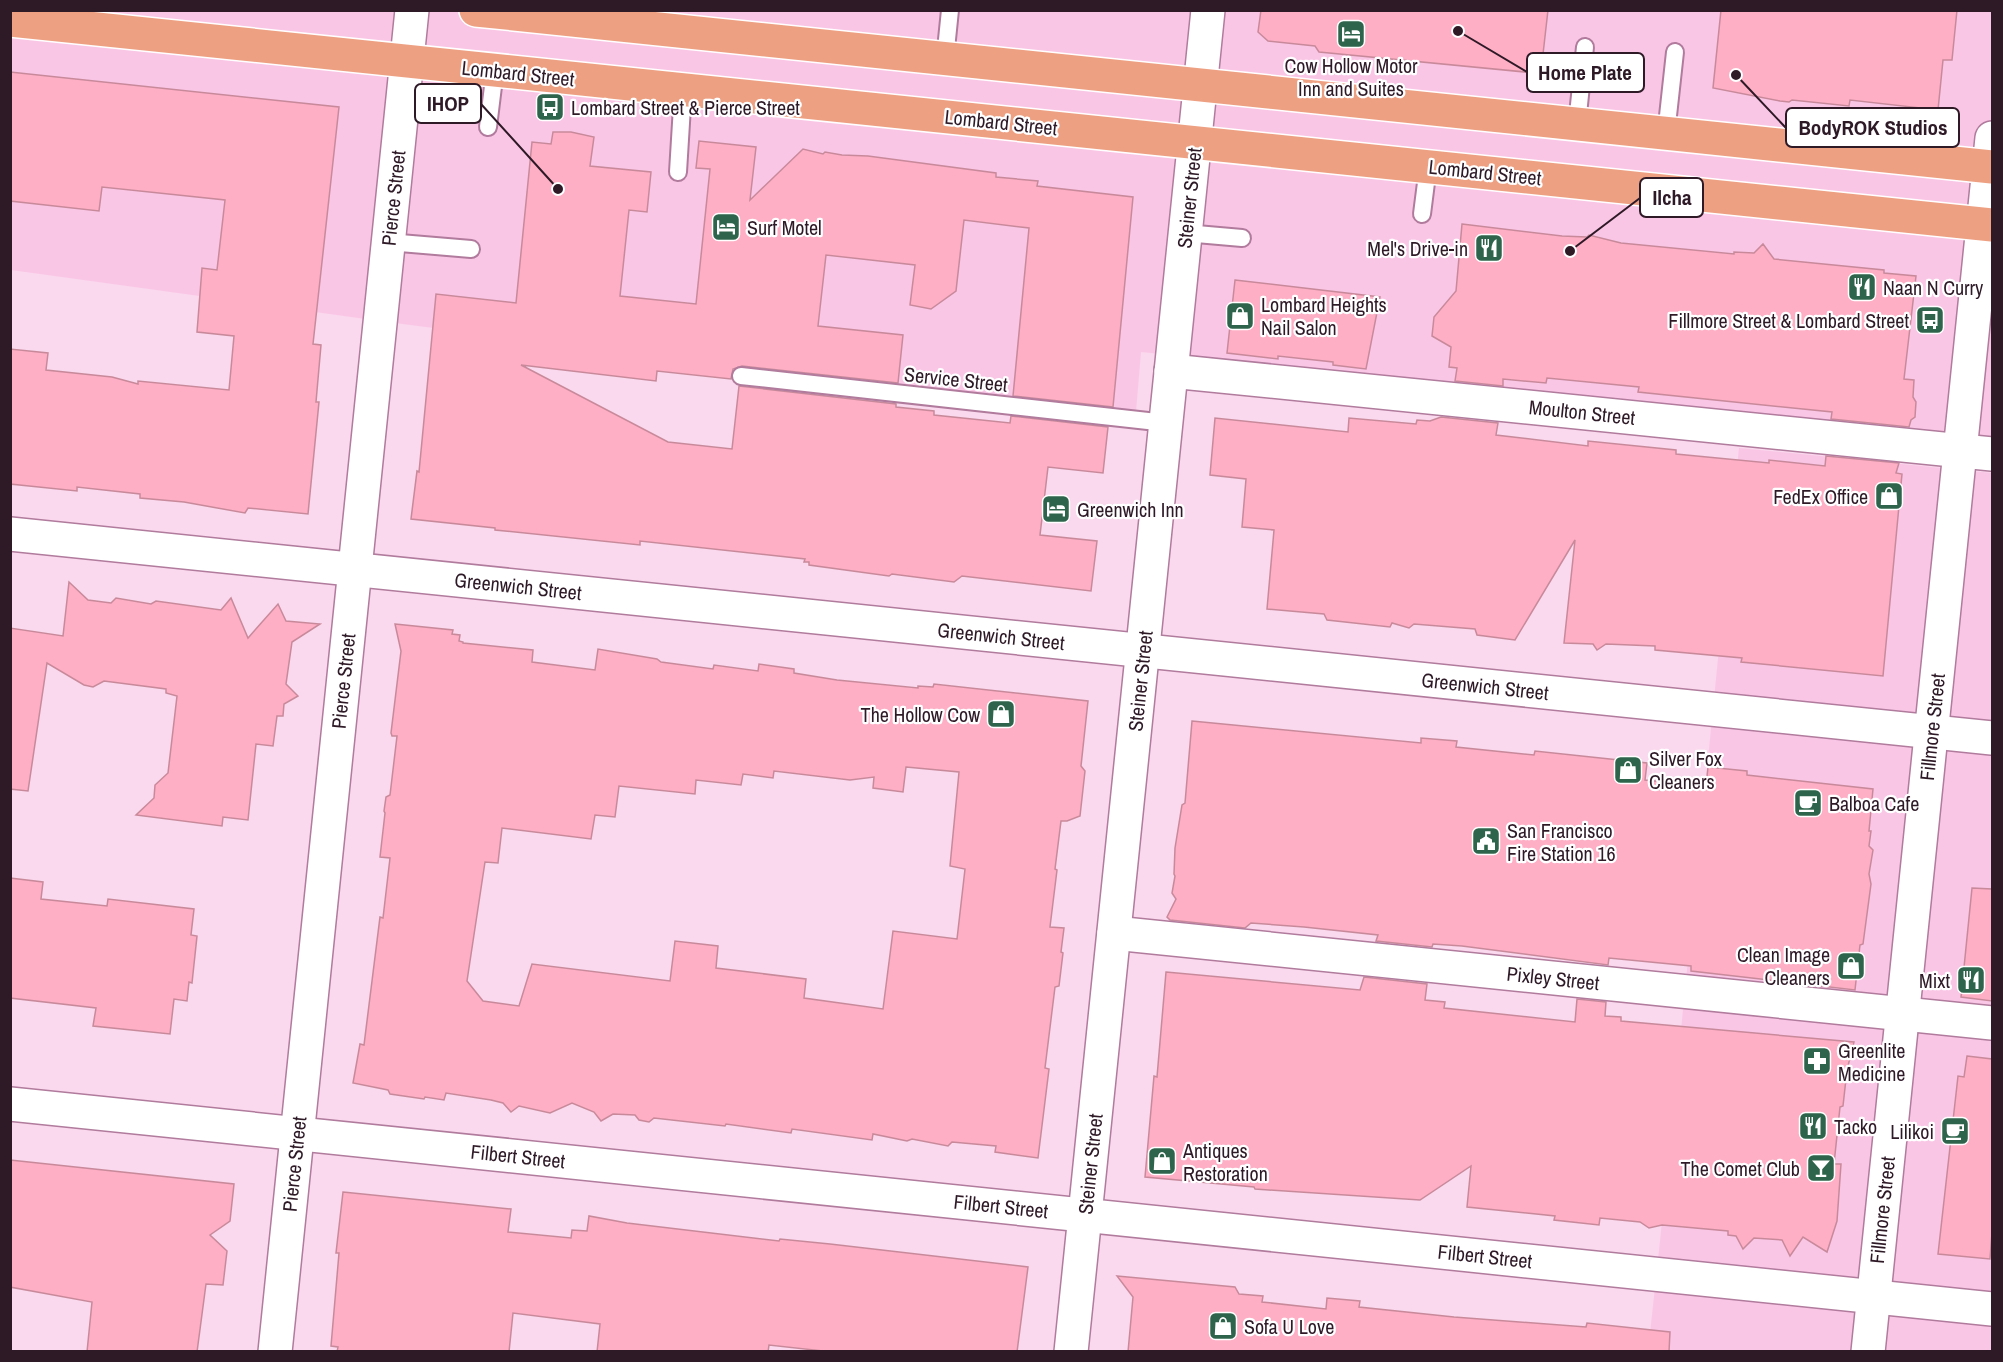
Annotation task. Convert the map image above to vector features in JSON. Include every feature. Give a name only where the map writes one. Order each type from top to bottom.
[{"type":"highway","points":[[476,10],[1666,134],[1992,157]]},
{"type":"highway","name":"Lombard Street","points":[[10,20],[1988,224]]},
{"type":"street","name":"Pierce Street","points":[[275,1352],[412,10]]},
{"type":"street","name":"Steiner Street","points":[[1071,1352],[1208,10]]},
{"type":"street","name":"Fillmore Street","points":[[1868,1352],[1960,451],[1988,224],[1992,157]]},
{"type":"street","name":"Moulton Street","points":[[1171,370],[1992,454]]},
{"type":"street","name":"Greenwich Street","points":[[10,534],[1992,738]]},
{"type":"street","name":"Pixley Street","points":[[1114,933],[1992,1023]]},
{"type":"street","name":"Filbert Street","points":[[10,1104],[1992,1309]]},
{"type":"lane","points":[[945,59],[951,10]]},
{"type":"lane","points":[[1577,124],[1585,47]]},
{"type":"lane","points":[[1666,134],[1675,52]]},
{"type":"lane","points":[[488,127],[495,70]]},
{"type":"lane","points":[[678,172],[683,90]]},
{"type":"lane","points":[[1422,214],[1428,167]]},
{"type":"lane","points":[[1185,233],[1242,238]]},
{"type":"lane","points":[[388,242],[471,249]]},
{"type":"lane","name":"Service Street","points":[[741,376],[1166,423]]},
{"type":"shaded area","points":[[11,11],[1992,11],[1992,438],[1141,352],[1136,412],[740,368],[11,270]]},
{"type":"shaded area","points":[[1739,448],[1992,473],[1992,1351],[1648,1352]]},
{"type":"building","points":[[1261,10],[1548,10],[1542,63],[1535,73],[1319,52],[1315,46],[1268,41],[1258,32]]},
{"type":"building","points":[[1721,10],[1957,10],[1952,60],[1943,60],[1938,110],[1850,100],[1849,106],[1792,100],[1789,102],[1713,88]]},
{"type":"building","points":[[10,72],[339,107],[313,344],[321,345],[316,402],[319,402],[308,514],[248,508],[245,513],[184,502],[140,498],[140,494],[77,487],[77,491],[10,484],[10,349],[48,353],[46,370],[112,377],[138,384],[138,381],[229,390],[234,336],[197,332],[202,268],[217,270],[225,200],[102,187],[99,211],[10,201]]},
{"type":"building","points":[[553,132],[571,132],[594,137],[590,166],[651,172],[647,212],[629,210],[620,296],[696,304],[710,169],[696,168],[699,141],[756,147],[750,200],[803,149],[823,154],[825,152],[868,156],[996,173],[996,177],[1038,181],[1037,186],[1133,197],[1113,407],[1013,396],[1029,228],[964,220],[956,291],[931,309],[910,305],[915,265],[826,255],[818,326],[903,335],[898,383],[742,366],[733,369],[731,379],[657,371],[656,381],[521,365],[668,442],[732,449],[739,386],[896,404],[896,407],[934,411],[934,415],[1010,423],[1011,416],[1108,427],[1103,473],[1048,467],[1040,535],[1097,541],[1091,591],[962,576],[954,582],[892,574],[889,576],[809,565],[809,562],[804,562],[805,559],[640,541],[640,545],[411,519],[417,471],[419,472],[436,294],[516,303],[532,142],[551,144]]},
{"type":"building","points":[[1462,224],[1562,236],[1587,237],[1589,235],[1621,243],[1734,254],[1734,252],[1754,253],[1763,244],[1774,259],[1884,270],[1884,273],[1916,276],[1904,379],[1914,380],[1915,417],[1911,420],[1909,427],[1831,419],[1832,412],[1638,392],[1639,387],[1547,378],[1546,383],[1503,379],[1503,386],[1455,381],[1457,368],[1449,367],[1451,347],[1432,336],[1434,317],[1456,291]]},
{"type":"building","points":[[1235,280],[1380,297],[1366,369],[1333,365],[1333,362],[1227,353]]},
{"type":"building","points":[[1441,417],[1498,423],[1496,435],[1588,446],[1588,441],[1676,450],[1676,454],[1769,463],[1769,460],[1825,466],[1826,456],[1899,463],[1896,473],[1902,474],[1883,676],[1741,662],[1742,658],[1655,650],[1655,646],[1606,644],[1597,650],[1593,644],[1564,643],[1575,540],[1515,640],[1477,635],[1475,629],[1414,624],[1409,628],[1392,623],[1390,627],[1327,620],[1324,614],[1267,609],[1274,530],[1242,527],[1246,479],[1210,475],[1215,418],[1348,432],[1349,418],[1416,424],[1417,420],[1430,421]]},
{"type":"building","points":[[69,582],[88,600],[111,603],[116,598],[151,604],[156,601],[221,610],[231,598],[248,638],[278,604],[286,621],[320,624],[292,642],[286,684],[298,696],[284,704],[283,716],[277,716],[273,746],[256,744],[248,820],[223,817],[222,826],[136,815],[154,798],[155,785],[168,773],[177,696],[166,693],[166,689],[104,681],[93,687],[84,685],[47,663],[28,791],[10,789],[10,628],[63,636]]},
{"type":"building","points":[[395,624],[453,630],[452,634],[460,635],[459,641],[463,643],[533,650],[532,662],[595,670],[598,649],[657,659],[661,662],[713,669],[714,665],[758,671],[759,664],[794,669],[794,673],[837,680],[918,688],[918,686],[933,687],[934,684],[1088,701],[1081,766],[1085,771],[1080,816],[1061,821],[1055,869],[1057,870],[1050,927],[1064,928],[1061,952],[1063,953],[1059,986],[1055,987],[1045,1068],[1049,1069],[1038,1158],[995,1152],[996,1146],[952,1142],[948,1146],[873,1134],[872,1140],[792,1129],[791,1133],[726,1124],[725,1126],[654,1118],[649,1122],[639,1120],[635,1115],[613,1114],[601,1121],[594,1112],[572,1103],[550,1113],[519,1106],[511,1112],[503,1103],[491,1100],[446,1093],[444,1100],[425,1097],[424,1099],[390,1094],[388,1090],[353,1083],[360,1044],[364,1045],[390,858],[380,857],[384,811],[386,797],[390,795],[397,736],[392,736],[391,733],[401,651]],"holes":[[[906,767],[959,772],[950,866],[965,869],[957,939],[893,931],[883,1009],[804,998],[806,979],[716,968],[718,946],[675,941],[670,981],[532,964],[519,1006],[483,1001],[467,981],[485,862],[498,863],[502,828],[591,839],[595,815],[615,817],[619,786],[695,794],[696,780],[741,785],[743,774],[773,778],[774,771],[850,780],[874,777],[873,788],[903,792]]]},
{"type":"building","points":[[1192,721],[1421,743],[1421,738],[1457,741],[1456,747],[1534,755],[1535,751],[1647,763],[1645,780],[1706,786],[1708,767],[1747,771],[1747,775],[1873,789],[1869,831],[1871,831],[1869,846],[1873,850],[1869,874],[1871,884],[1855,990],[1691,971],[1691,966],[1609,958],[1608,965],[1462,946],[1433,944],[1432,947],[1376,941],[1378,935],[1304,927],[1251,923],[1245,928],[1170,920],[1167,917],[1176,899],[1172,893],[1175,876],[1175,848],[1182,805],[1185,803]]},
{"type":"building","points":[[10,878],[43,882],[41,899],[107,906],[108,899],[194,909],[191,935],[197,936],[192,983],[189,982],[187,1001],[174,999],[170,1034],[93,1026],[96,1008],[10,998]]},
{"type":"building","points":[[1972,888],[1992,889],[1992,1001],[1961,997]]},
{"type":"building","points":[[1166,972],[1360,990],[1364,977],[1427,984],[1425,1000],[1445,1002],[1444,1008],[1575,1022],[1577,999],[1606,1002],[1605,1016],[1621,1017],[1621,1021],[1854,1042],[1847,1070],[1843,1106],[1840,1107],[1834,1164],[1841,1164],[1837,1221],[1827,1252],[1803,1237],[1790,1256],[1782,1240],[1754,1238],[1743,1249],[1736,1236],[1728,1235],[1728,1231],[1662,1225],[1649,1228],[1640,1222],[1600,1218],[1599,1225],[1554,1220],[1555,1216],[1467,1207],[1471,1166],[1420,1200],[1255,1189],[1254,1187],[1145,1177]]},
{"type":"building","points":[[1967,1056],[1992,1059],[1990,1259],[1938,1254],[1958,1076],[1964,1077]]},
{"type":"building","points":[[10,1160],[234,1184],[230,1221],[210,1235],[227,1251],[223,1285],[206,1284],[197,1352],[87,1352],[92,1302],[10,1287]]},
{"type":"building","points":[[343,1192],[511,1209],[508,1232],[571,1238],[572,1230],[587,1231],[589,1216],[627,1223],[779,1241],[780,1239],[830,1244],[1028,1267],[1017,1352],[832,1352],[769,1345],[768,1352],[597,1352],[600,1324],[513,1313],[509,1352],[337,1352],[338,1347],[331,1346],[339,1253],[336,1253]]},
{"type":"building","points":[[1117,1276],[1235,1287],[1239,1294],[1263,1296],[1262,1302],[1326,1309],[1327,1298],[1360,1301],[1359,1307],[1454,1317],[1586,1327],[1587,1323],[1670,1332],[1669,1352],[1128,1352],[1133,1297]]},
{"type":"place","name":"Home Plate","points":[[1458,31]]},
{"type":"place","name":"Cow Hollow Motor Inn and Suites","points":[[1351,34]]},
{"type":"place","name":"BodyROK Studios","points":[[1736,75]]},
{"type":"place","name":"Lombard Street & Pierce Street","points":[[550,107]]},
{"type":"place","name":"IHOP","points":[[558,189]]},
{"type":"place","name":"Surf Motel","points":[[726,227]]},
{"type":"place","name":"Mel's Drive-in","points":[[1489,248]]},
{"type":"place","name":"Ilcha","points":[[1570,251]]},
{"type":"place","name":"Naan N Curry","points":[[1862,287]]},
{"type":"place","name":"Lombard Heights Nail Salon","points":[[1240,316]]},
{"type":"place","name":"Fillmore Street & Lombard Street","points":[[1930,320]]},
{"type":"place","name":"FedEx Office","points":[[1889,496]]},
{"type":"place","name":"Greenwich Inn","points":[[1056,509]]},
{"type":"place","name":"The Hollow Cow","points":[[1001,714]]},
{"type":"place","name":"Silver Fox Cleaners","points":[[1628,770]]},
{"type":"place","name":"Balboa Cafe","points":[[1808,803]]},
{"type":"place","name":"San Francisco Fire Station 16","points":[[1486,841]]},
{"type":"place","name":"Clean Image Cleaners","points":[[1851,966]]},
{"type":"place","name":"Mixt","points":[[1971,980]]},
{"type":"place","name":"Greenlite Medicine","points":[[1817,1061]]},
{"type":"place","name":"Tacko","points":[[1813,1126]]},
{"type":"place","name":"Lilikoi","points":[[1955,1131]]},
{"type":"place","name":"Antiques Restoration","points":[[1162,1161]]},
{"type":"place","name":"The Comet Club","points":[[1821,1168]]},
{"type":"place","name":"Sofa U Love","points":[[1223,1326]]}]
